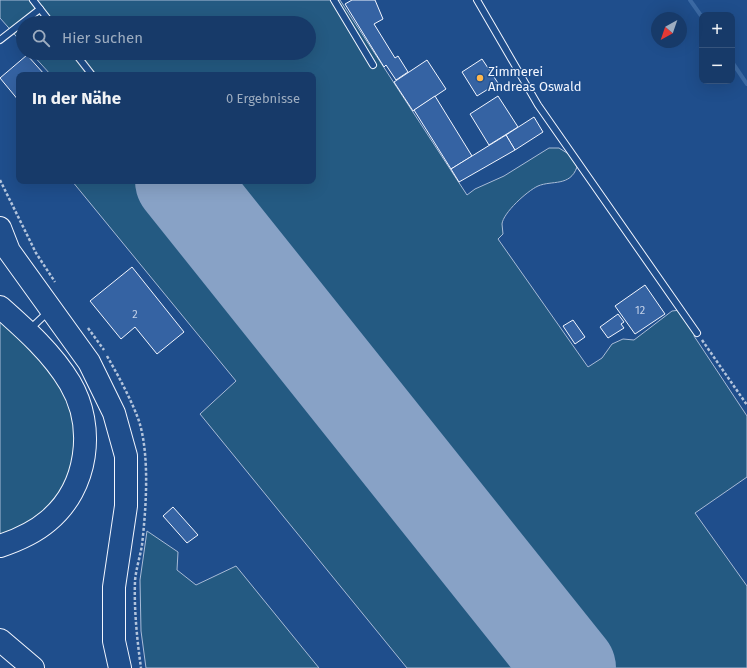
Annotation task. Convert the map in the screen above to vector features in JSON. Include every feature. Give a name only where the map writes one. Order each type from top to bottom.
[{"type":"highway","points":[[0,228],[9,251],[89,362],[114,413],[126,456],[126,506],[114,587],[114,641],[120,668]]},
{"type":"highway","points":[[0,307],[27,331],[52,357],[70,382],[78,398],[83,423],[85,450],[75,486],[64,505],[34,532],[18,540],[0,546]]},
{"type":"highway","points":[[0,640],[33,668]]},
{"type":"lane","points":[[33,0],[46,16]]},
{"type":"lane","points":[[334,0],[373,65]]},
{"type":"lane","points":[[477,0],[538,105],[697,333]]},
{"type":"lane","points":[[31,16],[40,9]]},
{"type":"lane","points":[[0,40],[16,28]]},
{"type":"lane","points":[[80,60],[90,72]]},
{"type":"lane","points":[[27,331],[51,310]]},
{"type":"path","points":[[0,180],[36,253],[55,283]]},
{"type":"path","points":[[86,325],[100,343],[120,379]]},
{"type":"path","points":[[697,333],[747,405]]},
{"type":"shaded area","points":[[0,0],[340,0],[467,195],[475,189],[504,176],[549,148],[559,148],[567,153],[573,159],[577,167],[570,178],[560,182],[543,184],[522,197],[503,219],[503,234],[498,239],[588,367],[602,358],[612,344],[623,339],[634,340],[672,311],[681,310],[696,331],[694,336],[747,416],[747,477],[695,513],[747,586],[747,668],[407,668],[200,414],[236,381],[74,184],[316,184],[316,72],[48,72],[37,60],[316,60],[316,16],[16,16],[16,36],[0,18]]},
{"type":"shaded area","points":[[0,318],[28,341],[64,387],[79,419],[70,484],[43,515],[14,533],[0,535]]},
{"type":"shaded area","points":[[147,531],[178,552],[177,570],[196,585],[236,566],[319,668],[146,668],[141,631],[140,580]]},
{"type":"building","points":[[352,0],[375,0],[383,19],[374,24],[395,58],[398,56],[408,72],[396,80],[386,65],[384,67],[345,4]]},
{"type":"building","name":"Zimmerei Andreas Oswald","points":[[482,59],[498,83],[477,96],[462,72]]},
{"type":"building","points":[[21,60],[32,60],[42,72],[16,72],[16,97],[0,78]]},
{"type":"building","points":[[427,60],[446,89],[413,111],[394,82]]},
{"type":"building","points":[[435,96],[472,156],[451,169],[414,110]]},
{"type":"building","points":[[498,96],[518,127],[489,145],[470,114]]},
{"type":"building","points":[[534,117],[543,132],[515,150],[506,135]]},
{"type":"building","points":[[506,135],[515,150],[459,182],[451,169]]},
{"type":"building","points":[[132,267],[184,332],[157,354],[135,327],[121,339],[90,301]]},
{"type":"building","points":[[645,285],[665,314],[635,334],[615,306]]},
{"type":"building","points":[[618,314],[624,322],[621,324],[624,328],[608,338],[600,327]]},
{"type":"building","points":[[573,320],[585,337],[575,344],[563,326]]},
{"type":"building","points":[[173,507],[198,535],[187,543],[163,516]]},
{"type":"waterway","points":[[690,0],[699,13]]},
{"type":"waterway","points":[[735,66],[747,84]]},
{"type":"runway","points":[[183,184],[570,668]]},
{"type":"place","name":"Zimmerei Andreas Oswald","points":[[480,78]]}]
